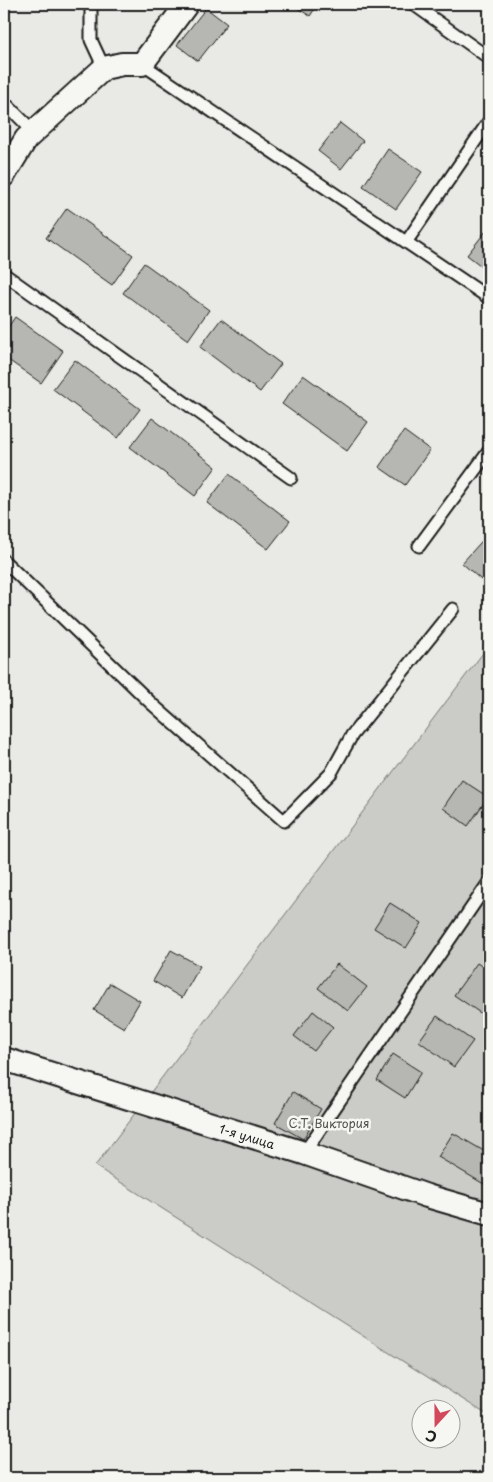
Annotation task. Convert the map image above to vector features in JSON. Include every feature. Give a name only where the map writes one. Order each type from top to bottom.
[{"type":"street","points":[[4,175],[26,139],[104,68],[122,64],[142,64],[187,4]]},
{"type":"street","name":"1-я улица","points":[[4,1059],[304,1153],[427,1196],[489,1214]]},
{"type":"lane","points":[[91,4],[91,40],[104,68]]},
{"type":"lane","points":[[413,4],[489,58]]},
{"type":"lane","points":[[142,64],[408,241],[489,298]]},
{"type":"lane","points":[[4,102],[34,132]]},
{"type":"lane","points":[[408,241],[489,121]]},
{"type":"lane","points":[[4,274],[291,478]]},
{"type":"lane","points":[[420,546],[489,451]]},
{"type":"lane","points":[[4,561],[152,704],[284,821],[331,773],[352,735],[453,609]]},
{"type":"lane","points":[[304,1153],[489,882]]},
{"type":"green space","name":"С.Т. Виктория","points":[[489,645],[489,1416],[95,1166]]},
{"type":"building","points":[[291,4],[318,4],[310,16]]},
{"type":"building","points":[[206,8],[227,24],[198,61],[177,45]]},
{"type":"building","points":[[340,123],[363,141],[341,169],[318,151]]},
{"type":"building","points":[[388,149],[422,172],[396,209],[363,186]]},
{"type":"building","points":[[67,208],[133,255],[112,285],[46,238]]},
{"type":"building","points":[[489,227],[489,272],[467,255]]},
{"type":"building","points":[[144,263],[209,310],[188,340],[123,293]]},
{"type":"building","points":[[15,317],[63,351],[41,383],[4,357],[4,333]]},
{"type":"building","points":[[221,319],[281,364],[260,392],[200,347]]},
{"type":"building","points":[[75,360],[140,409],[118,438],[53,389]]},
{"type":"building","points":[[303,375],[368,422],[347,451],[282,404]]},
{"type":"building","points":[[152,418],[216,467],[195,496],[130,447]]},
{"type":"building","points":[[404,431],[430,450],[405,485],[379,467]]},
{"type":"building","points":[[229,474],[290,521],[268,549],[207,503]]},
{"type":"building","points":[[489,533],[489,587],[462,563]]},
{"type":"building","points":[[462,780],[488,797],[468,826],[443,808]]},
{"type":"building","points":[[390,903],[422,923],[406,948],[374,928]]},
{"type":"building","points":[[171,950],[200,966],[182,998],[153,981]]},
{"type":"building","points":[[477,963],[489,971],[489,1019],[454,995]]},
{"type":"building","points":[[337,964],[367,987],[348,1011],[318,988]]},
{"type":"building","points":[[110,983],[140,1001],[124,1028],[94,1010]]},
{"type":"building","points":[[313,1011],[333,1027],[314,1051],[294,1036]]},
{"type":"building","points":[[437,1016],[473,1041],[454,1067],[419,1041]]},
{"type":"building","points":[[393,1054],[421,1072],[405,1098],[377,1080]]},
{"type":"building","points":[[293,1092],[321,1109],[303,1139],[275,1123]]},
{"type":"building","points":[[453,1133],[489,1154],[489,1187],[438,1157]]}]
